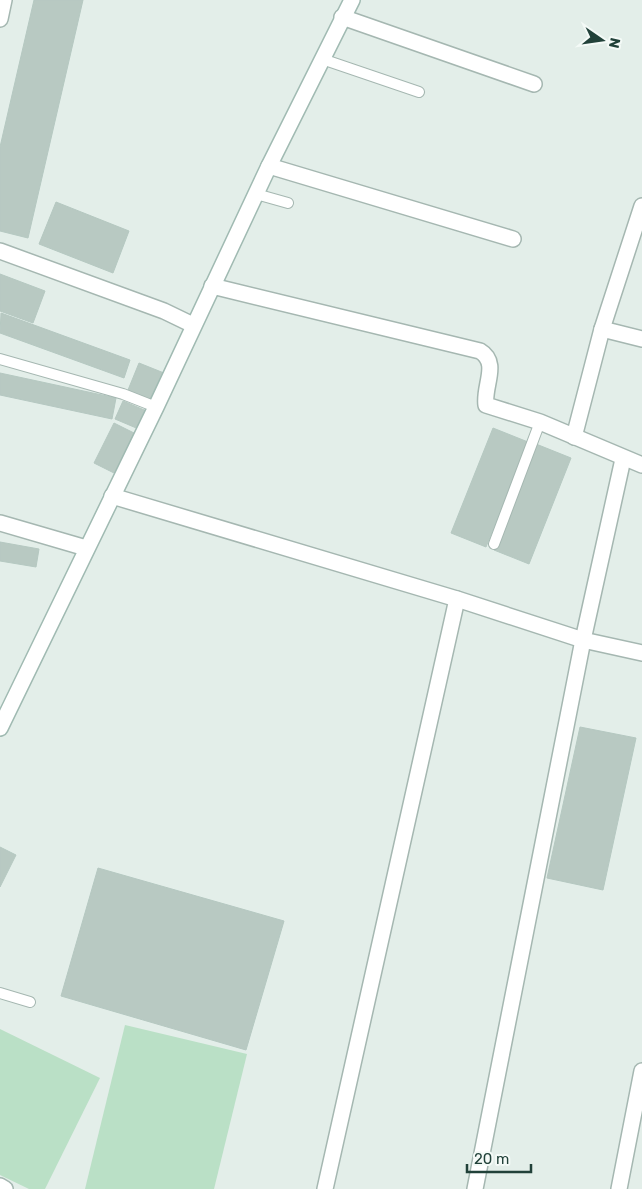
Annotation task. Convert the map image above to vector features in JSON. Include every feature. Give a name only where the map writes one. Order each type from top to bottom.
[{"type":"street","points":[[0,19],[4,0]]},
{"type":"street","points":[[0,728],[156,407],[269,166],[352,0]]},
{"type":"street","points":[[342,17],[534,84]]},
{"type":"street","points":[[269,166],[514,239]]},
{"type":"street","points":[[574,437],[602,329],[642,206]]},
{"type":"street","points":[[0,251],[156,308],[194,325]]},
{"type":"street","points":[[212,286],[480,351],[487,356],[491,364],[485,398],[486,405],[540,422],[623,459],[642,465]]},
{"type":"street","points":[[602,329],[642,339]]},
{"type":"street","points":[[475,1189],[583,640],[623,459]]},
{"type":"street","points":[[112,496],[457,599],[583,640],[642,654]]},
{"type":"street","points":[[0,523],[86,548]]},
{"type":"street","points":[[324,1189],[457,599]]},
{"type":"street","points":[[619,1189],[642,1071]]},
{"type":"street","points":[[0,1186],[5,1189]]},
{"type":"lane","points":[[322,59],[419,92]]},
{"type":"lane","points":[[256,194],[288,203]]},
{"type":"lane","points":[[0,360],[123,394],[156,407]]},
{"type":"lane","points":[[494,544],[540,422]]},
{"type":"lane","points":[[0,993],[30,1002]]},
{"type":"green space","points":[[125,1025],[247,1054],[214,1189],[85,1189]]},
{"type":"green space","points":[[0,1029],[100,1078],[45,1189],[29,1189],[0,1175]]},
{"type":"building","points":[[34,0],[83,0],[28,238],[0,231],[0,147]]},
{"type":"building","points":[[56,202],[129,231],[113,273],[39,244]]},
{"type":"building","points":[[0,274],[45,291],[33,323],[0,311]]},
{"type":"building","points":[[1,313],[130,360],[124,378],[0,333]]},
{"type":"building","points":[[139,363],[164,373],[153,401],[128,390]]},
{"type":"building","points":[[0,373],[116,398],[112,419],[0,395]]},
{"type":"building","points":[[123,401],[149,412],[141,430],[115,419]]},
{"type":"building","points":[[114,423],[138,435],[118,475],[94,463]]},
{"type":"building","points":[[493,428],[528,442],[486,547],[451,533]]},
{"type":"building","points":[[536,444],[571,458],[529,564],[494,550]]},
{"type":"building","points":[[0,542],[39,549],[36,567],[0,561]]},
{"type":"building","points":[[580,727],[636,738],[603,890],[547,878]]},
{"type":"building","points":[[0,847],[16,855],[0,887]]},
{"type":"building","points":[[98,868],[284,921],[246,1050],[61,996]]}]
